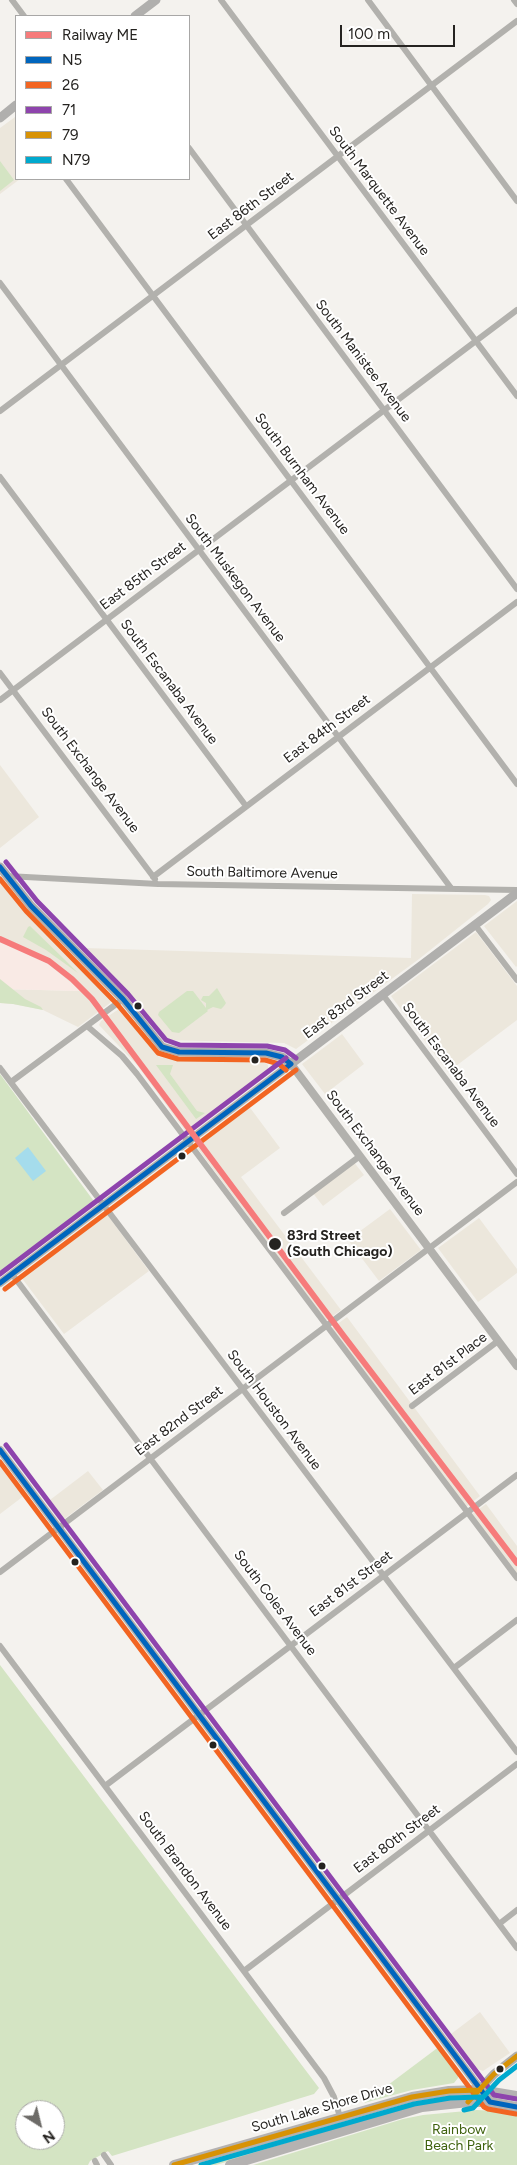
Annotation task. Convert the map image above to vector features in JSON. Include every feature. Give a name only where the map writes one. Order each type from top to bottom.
[{"type":"main road","points":[[135,15],[156,0]]},
{"type":"main road","points":[[0,118],[15,108]]},
{"type":"main road","points":[[0,867],[40,916],[123,999]]},
{"type":"main road","name":"East 83rd Street","points":[[291,1064],[476,925],[517,891]]},
{"type":"main road","name":"South Exchange Avenue","points":[[123,999],[162,1047],[179,1052],[266,1053],[282,1056],[291,1064]]},
{"type":"main road","points":[[468,2102],[494,2074],[517,2056]]},
{"type":"main road","name":"South Lake Shore Drive","points":[[174,2165],[412,2097],[449,2091],[480,2090],[517,2096]]},
{"type":"main road","name":"South Lake Shore Drive","points":[[230,2165],[394,2114],[429,2106],[490,2102],[517,2107]]},
{"type":"street","points":[[12,0],[23,15]]},
{"type":"street","name":"South Marquette Avenue","points":[[221,0],[517,396]]},
{"type":"street","points":[[368,0],[517,201]]},
{"type":"street","points":[[514,0],[517,4]]},
{"type":"street","name":"East 86th Street","points":[[0,410],[517,21]]},
{"type":"street","name":"South Manistee Avenue","points":[[190,149],[517,589]]},
{"type":"street","name":"South Burnham Avenue","points":[[67,180],[517,784]]},
{"type":"street","name":"South Muskegon Avenue","points":[[0,283],[451,888]]},
{"type":"street","name":"East 85th Street","points":[[0,700],[517,310]]},
{"type":"street","name":"South Escanaba Avenue","points":[[0,477],[246,806]]},
{"type":"street","name":"East 84th Street","points":[[153,877],[517,602]]},
{"type":"street","name":"South Exchange Avenue","points":[[0,673],[158,884]]},
{"type":"street","name":"South Baltimore Avenue","points":[[7,876],[158,884],[451,888],[517,891]]},
{"type":"street","points":[[476,925],[517,980]]},
{"type":"street","name":"South Escanaba Avenue","points":[[383,994],[517,1174]]},
{"type":"street","points":[[11,1082],[123,999]]},
{"type":"street","points":[[87,1026],[130,1065],[517,1578]]},
{"type":"street","name":"South Exchange Avenue","points":[[291,1064],[517,1366]]},
{"type":"street","name":"East 83rd Street","points":[[0,1283],[291,1064]]},
{"type":"street","name":"South Houston Avenue","points":[[0,1068],[517,1752]]},
{"type":"street","points":[[284,1213],[360,1156]]},
{"type":"street","name":"East 82nd Street","points":[[0,1572],[517,1182]]},
{"type":"street","name":"South Coles Avenue","points":[[12,1274],[517,1948]]},
{"type":"street","name":"East 81st Place","points":[[412,1406],[498,1341]]},
{"type":"street","points":[[0,1450],[490,2102]]},
{"type":"street","name":"East 81st Street","points":[[105,1786],[517,1475]]},
{"type":"street","points":[[454,1668],[517,1620]]},
{"type":"street","name":"South Brandon Avenue","points":[[0,1646],[324,2078],[334,2097],[340,2117]]},
{"type":"street","name":"East 80th Street","points":[[244,1971],[517,1764]]},
{"type":"street","points":[[499,1924],[517,1910]]},
{"type":"street","points":[[104,2155],[111,2165]]},
{"type":"shaded area","points":[[15,117],[15,180],[19,180],[0,194],[0,128]]},
{"type":"shaded area","points":[[0,765],[39,817],[0,848]]},
{"type":"shaded area","points":[[0,879],[32,919],[112,999],[110,1003],[78,1027],[43,1010],[0,1003],[0,989],[80,991],[49,965],[22,950],[0,943]]},
{"type":"shaded area","points":[[412,894],[485,895],[489,896],[491,900],[419,959],[296,1049],[284,1043],[166,1040],[131,997],[84,948],[411,958]]},
{"type":"shaded area","points":[[517,901],[517,966],[516,967],[484,926]]},
{"type":"shaded area","points":[[476,932],[517,986],[517,1020],[448,1072],[391,996]]},
{"type":"shaded area","points":[[0,943],[22,950],[49,965],[81,991],[0,989]]},
{"type":"shaded area","points":[[119,1009],[124,1011],[159,1057],[175,1060],[263,1061],[268,1065],[268,1069],[189,1132],[186,1132],[137,1065],[99,1025],[101,1021]]},
{"type":"shaded area","points":[[342,1034],[364,1064],[325,1094],[302,1064]]},
{"type":"shaded area","points":[[248,1105],[280,1148],[241,1177],[341,1310],[326,1321],[195,1145]]},
{"type":"shaded area","points":[[353,1161],[364,1175],[323,1206],[312,1192]]},
{"type":"shaded area","points":[[390,1209],[421,1250],[379,1281],[348,1240]]},
{"type":"shaded area","points":[[106,1213],[149,1271],[64,1334],[21,1277]]},
{"type":"shaded area","points":[[479,1218],[517,1269],[517,1273],[478,1302],[438,1248]]},
{"type":"shaded area","points":[[347,1317],[480,1496],[466,1507],[332,1328]]},
{"type":"shaded area","points":[[0,1461],[25,1495],[0,1514]]},
{"type":"shaded area","points":[[88,1471],[103,1490],[60,1522],[46,1503]]},
{"type":"shaded area","points":[[486,1504],[517,1546],[517,1574],[472,1514]]},
{"type":"shaded area","points":[[480,2012],[510,2053],[483,2071],[475,2068],[447,2037]]},
{"type":"green space","points":[[0,161],[14,180],[0,191]]},
{"type":"green space","points":[[30,926],[78,973],[46,950],[23,937]]},
{"type":"green space","points":[[0,979],[25,999],[41,1007],[43,1010],[0,1003]]},
{"type":"green space","points":[[217,988],[226,1003],[224,1006],[221,1009],[213,1007],[207,1010],[179,1033],[172,1032],[158,1015],[159,1012],[187,991],[193,991],[206,1008],[206,1003],[201,1000],[203,996],[209,996]]},
{"type":"green space","points":[[156,1065],[173,1065],[170,1074],[197,1111],[205,1113],[196,1119]]},
{"type":"green space","points":[[0,1074],[93,1200],[92,1205],[0,1273]]},
{"type":"green space","points":[[0,1665],[319,2088],[314,2094],[112,2156],[108,2151],[90,2161],[88,2165],[0,2165]]},
{"type":"green space","points":[[440,2046],[458,2070],[458,2078],[454,2083],[412,2090],[364,2103]]},
{"type":"green space","name":"Rainbow Beach Park","points":[[477,2110],[517,2112],[517,2165],[253,2165],[403,2119],[423,2115]]},
{"type":"green space","points":[[340,2121],[341,2124],[314,2136],[216,2165],[201,2165],[234,2152]]},
{"type":"water","points":[[28,1147],[46,1171],[33,1181],[15,1158]]},
{"type":"rail line","name":"ME","points":[[0,939],[49,961],[72,979],[92,999],[343,1335],[517,1563]]},
{"type":"transit line","name":"71","points":[[6,862],[37,901],[128,994],[166,1040],[180,1045],[267,1046],[285,1050],[296,1058]]},
{"type":"transit line","name":"N5","points":[[0,867],[31,906],[123,999],[162,1047],[179,1052],[266,1053],[282,1057],[291,1064]]},
{"type":"transit line","name":"26","points":[[0,879],[26,911],[117,1004],[158,1053],[178,1059],[265,1060],[279,1064],[286,1070]]},
{"type":"transit line","name":"71","points":[[0,1274],[286,1058]]},
{"type":"transit line","name":"N5","points":[[0,1283],[291,1064]]},
{"type":"transit line","name":"26","points":[[5,1289],[296,1070]]},
{"type":"transit line","name":"71","points":[[6,1445],[494,2095],[517,2099]]},
{"type":"transit line","name":"N5","points":[[0,1450],[490,2102],[517,2107]]},
{"type":"transit line","name":"26","points":[[0,1462],[484,2107],[516,2114]]},
{"type":"transit line","name":"79","points":[[468,2102],[494,2074],[517,2056]]},
{"type":"transit line","name":"N79","points":[[464,2110],[473,2108],[499,2080],[517,2066]]},
{"type":"transit line","name":"79","points":[[174,2165],[412,2097],[449,2091],[480,2090]]},
{"type":"transit line","name":"N79","points":[[201,2165],[414,2104],[450,2098],[480,2097]]},
{"type":"place","name":"83rd Street (South Chicago)","points":[[275,1244]]}]
